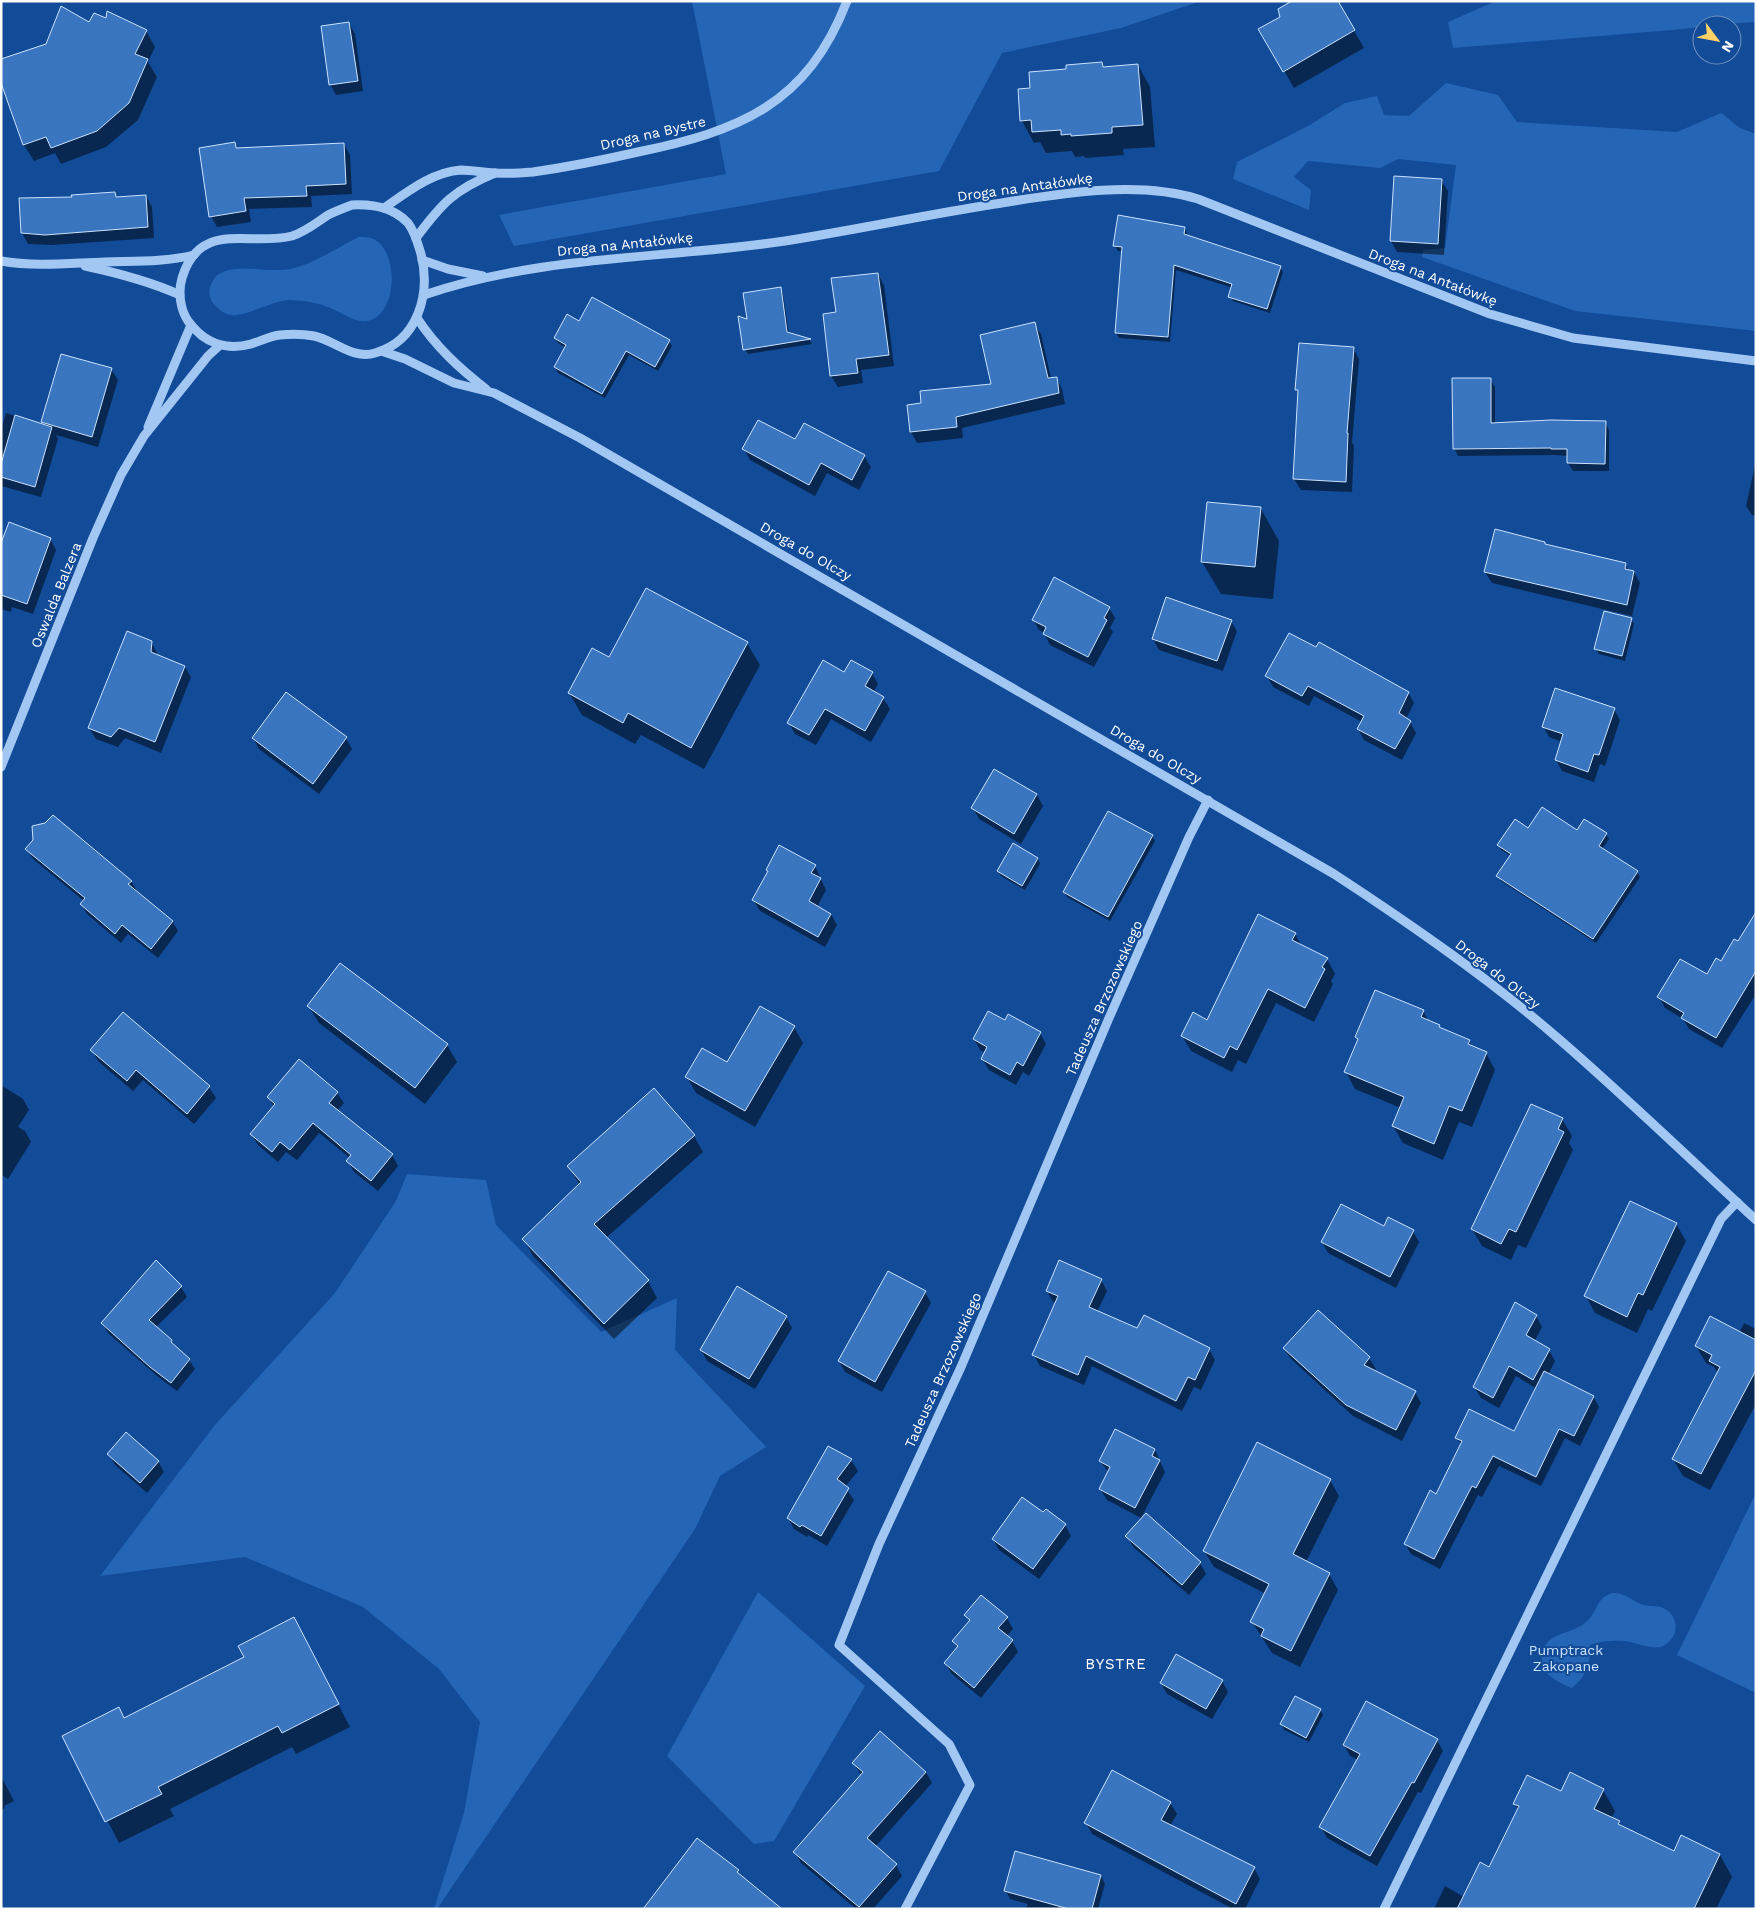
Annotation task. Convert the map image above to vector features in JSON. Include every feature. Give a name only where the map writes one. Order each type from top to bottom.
[{"type":"street","name":"Droga na Bystre","points":[[384,208],[423,183],[450,172],[475,170],[496,173],[533,172],[676,144],[715,133],[745,120],[778,100],[806,74],[827,43],[846,1]]},
{"type":"street","name":"Droga na Bystre","points":[[416,238],[436,210],[458,191],[471,183],[496,173]]},
{"type":"street","name":"Droga na Antałówkę","points":[[424,295],[452,285],[486,277],[568,263],[785,241],[917,217],[1067,193],[1150,191],[1179,193],[1198,199],[1490,314],[1554,333],[1572,338],[1756,361]]},
{"type":"street","points":[[352,205],[375,205],[384,208],[404,220],[416,238],[422,260],[424,295],[417,318],[407,334],[373,354],[356,353],[320,338],[302,334],[278,335],[237,346],[220,345],[205,338],[191,325],[184,314],[180,295],[183,275],[200,248],[216,240],[238,238],[270,239],[291,236],[329,214],[352,205]]},
{"type":"street","points":[[1,261],[21,264],[75,264],[173,260],[194,255]]},
{"type":"street","name":"Droga na Antałówkę","points":[[422,260],[448,269],[486,277]]},
{"type":"street","points":[[75,264],[133,277],[180,295]]},
{"type":"street","name":"Droga do Olczy","points":[[417,318],[428,335],[449,360],[488,391]]},
{"type":"street","name":"Oswalda Balzera","points":[[1,767],[104,514],[121,475],[144,436],[191,325]]},
{"type":"street","name":"Oswalda Balzera","points":[[144,436],[208,356],[220,345]]},
{"type":"street","name":"Droga do Olczy","points":[[381,351],[405,359],[454,383],[488,391],[515,403],[639,471],[1334,874],[1437,944],[1496,987],[1560,1040],[1617,1091],[1756,1220]]},
{"type":"street","name":"Tadeusza Brzozowskiego","points":[[905,1909],[970,1785],[949,1744],[839,1645],[879,1544],[961,1367],[1109,1018],[1189,837],[1208,800]]},
{"type":"street","points":[[1384,1909],[1721,1219],[1737,1202]]},
{"type":"green space","points":[[692,1],[1201,1],[1121,28],[1002,53],[939,171],[514,246],[499,215],[726,174]]},
{"type":"green space","points":[[1496,1],[1756,1],[1756,22],[1742,23],[1742,15],[1692,15],[1692,28],[1453,48],[1448,22]]},
{"type":"green space","points":[[1446,83],[1498,95],[1517,122],[1677,132],[1721,113],[1740,128],[1756,134],[1756,331],[1575,311],[1422,257],[1423,250],[1445,248],[1456,165],[1398,159],[1380,168],[1308,161],[1294,177],[1311,190],[1309,210],[1233,179],[1237,162],[1308,126],[1345,103],[1377,96],[1384,115],[1409,116]]},
{"type":"green space","points":[[359,237],[373,239],[384,248],[389,258],[391,270],[392,282],[386,306],[380,314],[371,320],[360,321],[321,305],[292,300],[233,315],[221,310],[210,297],[211,284],[219,274],[226,271],[234,269],[290,269],[317,259]]},
{"type":"green space","points":[[407,1174],[486,1180],[496,1225],[601,1332],[677,1298],[675,1350],[766,1447],[720,1476],[695,1529],[437,1909],[434,1909],[464,1813],[480,1722],[439,1669],[363,1607],[245,1557],[100,1576],[214,1426],[335,1293],[396,1201]]},
{"type":"green space","points":[[1756,1493],[1756,1693],[1677,1655]]},
{"type":"green space","points":[[758,1592],[865,1686],[774,1841],[754,1844],[667,1756]]},
{"type":"green space","name":"Pumptrack Zakopane","points":[[1612,1593],[1621,1594],[1644,1605],[1660,1607],[1668,1611],[1675,1620],[1676,1626],[1670,1641],[1661,1647],[1620,1641],[1590,1645],[1589,1664],[1582,1678],[1572,1688],[1555,1680],[1546,1672],[1543,1666],[1542,1654],[1546,1645],[1554,1637],[1583,1625],[1591,1617],[1603,1598]]},
{"type":"building","points":[[1292,1],[1338,1],[1355,30],[1283,72],[1258,29],[1280,17],[1278,9]]},
{"type":"building","points":[[61,6],[89,22],[94,13],[106,18],[107,11],[147,30],[135,54],[148,59],[129,103],[97,131],[51,148],[46,137],[23,145],[1,83],[1,59],[46,44]]},
{"type":"building","points":[[349,22],[358,81],[329,85],[321,26]]},
{"type":"building","points":[[1102,62],[1103,67],[1138,64],[1143,125],[1112,127],[1112,133],[1071,136],[1071,134],[1061,135],[1061,130],[1032,132],[1031,120],[1020,121],[1018,89],[1030,88],[1029,72],[1066,69],[1066,65]]},
{"type":"building","points":[[235,142],[236,148],[344,143],[346,184],[306,186],[307,196],[244,198],[246,211],[209,217],[199,148]]},
{"type":"building","points":[[1394,176],[1442,179],[1438,244],[1390,241]]},
{"type":"building","points":[[115,192],[116,197],[146,195],[148,227],[45,235],[21,233],[19,198],[72,197],[71,195]]},
{"type":"building","points":[[1118,215],[1185,227],[1184,234],[1281,266],[1267,309],[1228,297],[1232,284],[1174,265],[1168,337],[1115,333],[1122,247],[1113,246]]},
{"type":"building","points":[[878,273],[889,355],[856,359],[858,373],[830,376],[823,314],[836,312],[831,278]]},
{"type":"building","points":[[781,287],[787,332],[811,339],[743,350],[738,316],[747,319],[743,293]]},
{"type":"building","points":[[592,297],[670,340],[655,367],[626,351],[602,394],[554,367],[566,345],[554,338],[567,314],[579,321]]},
{"type":"building","points":[[1035,322],[1048,378],[1057,377],[1059,393],[956,417],[957,427],[910,432],[907,405],[921,403],[920,391],[991,384],[980,335]]},
{"type":"building","points":[[1299,343],[1354,347],[1347,433],[1346,482],[1293,479],[1298,390],[1295,390]]},
{"type":"building","points":[[61,354],[112,368],[92,437],[41,422]]},
{"type":"building","points":[[1452,378],[1491,378],[1491,423],[1551,420],[1606,421],[1605,464],[1567,463],[1567,449],[1453,449]]},
{"type":"building","points":[[15,415],[52,427],[35,487],[1,477],[1,464]]},
{"type":"building","points":[[758,420],[795,439],[804,423],[865,455],[852,480],[821,463],[809,485],[742,449]]},
{"type":"building","points":[[1207,502],[1261,507],[1255,567],[1201,562]]},
{"type":"building","points":[[9,522],[51,538],[27,604],[1,595],[1,543]]},
{"type":"building","points":[[1495,529],[1545,542],[1545,544],[1626,563],[1625,569],[1634,571],[1627,605],[1484,572]]},
{"type":"building","points":[[1054,577],[1110,607],[1104,618],[1107,620],[1088,657],[1043,634],[1046,627],[1032,620]]},
{"type":"building","points":[[646,588],[748,642],[691,748],[628,713],[623,723],[568,693],[592,648],[609,657]]},
{"type":"building","points":[[1166,597],[1232,620],[1217,661],[1152,639]]},
{"type":"building","points":[[1604,611],[1632,618],[1622,656],[1594,649]]},
{"type":"building","points":[[127,631],[152,641],[151,652],[185,666],[155,742],[119,728],[111,737],[88,728]]},
{"type":"building","points":[[1289,633],[1316,647],[1319,642],[1409,692],[1399,713],[1411,721],[1395,749],[1357,729],[1364,716],[1308,686],[1302,696],[1265,676]]},
{"type":"building","points":[[823,660],[844,672],[851,660],[873,672],[865,686],[884,697],[865,731],[825,709],[809,735],[787,723]]},
{"type":"building","points":[[1555,688],[1615,708],[1599,755],[1594,754],[1588,772],[1555,760],[1563,734],[1542,727]]},
{"type":"building","points":[[286,692],[347,737],[313,784],[252,738]]},
{"type":"building","points":[[994,769],[1037,794],[1014,834],[971,808]]},
{"type":"building","points":[[1542,807],[1577,830],[1584,819],[1607,833],[1599,846],[1638,871],[1593,939],[1496,876],[1511,854],[1497,845],[1515,819],[1528,828]]},
{"type":"building","points":[[1108,811],[1153,835],[1108,917],[1063,892]]},
{"type":"building","points":[[53,815],[132,881],[128,884],[173,921],[151,949],[122,925],[115,934],[80,904],[85,898],[25,849],[33,840],[32,826],[45,823]]},
{"type":"building","points":[[1013,843],[1038,858],[1022,886],[997,871]]},
{"type":"building","points":[[779,845],[816,865],[811,873],[821,878],[809,901],[831,914],[818,937],[752,900],[768,871],[766,870]]},
{"type":"building","points":[[1756,912],[1756,971],[1716,1038],[1681,1018],[1684,1013],[1657,997],[1680,959],[1707,974],[1716,958],[1721,961],[1734,939],[1738,941]]},
{"type":"building","points":[[1258,914],[1296,933],[1292,940],[1328,958],[1322,967],[1325,969],[1305,1008],[1268,989],[1237,1050],[1230,1046],[1224,1058],[1181,1036],[1193,1012],[1207,1020]]},
{"type":"building","points":[[340,963],[448,1044],[415,1088],[307,1006]]},
{"type":"building","points":[[1375,990],[1424,1010],[1421,1017],[1470,1040],[1468,1044],[1487,1052],[1462,1111],[1449,1106],[1434,1144],[1392,1126],[1404,1097],[1344,1072],[1358,1039],[1355,1037]]},
{"type":"building","points":[[760,1006],[795,1026],[745,1111],[685,1077],[702,1048],[727,1062]]},
{"type":"building","points":[[988,1011],[1005,1020],[1008,1014],[1041,1032],[1023,1066],[1017,1062],[1010,1075],[981,1059],[987,1047],[973,1039]]},
{"type":"building","points":[[123,1012],[210,1086],[187,1114],[136,1070],[127,1081],[90,1050]]},
{"type":"building","points":[[299,1059],[338,1092],[329,1103],[393,1154],[371,1181],[346,1161],[351,1155],[313,1123],[290,1150],[280,1142],[272,1152],[250,1134],[275,1104],[267,1097]]},
{"type":"building","points":[[654,1088],[695,1135],[594,1224],[649,1280],[604,1324],[522,1239],[581,1182],[567,1166]]},
{"type":"building","points":[[1531,1104],[1563,1118],[1558,1129],[1564,1132],[1516,1232],[1509,1229],[1501,1244],[1471,1229]]},
{"type":"building","points":[[1630,1201],[1677,1223],[1643,1295],[1638,1293],[1627,1317],[1584,1296]]},
{"type":"building","points":[[1341,1204],[1384,1226],[1388,1217],[1414,1230],[1390,1277],[1321,1242]]},
{"type":"building","points":[[156,1260],[182,1286],[149,1320],[190,1359],[171,1383],[150,1367],[101,1323]]},
{"type":"building","points":[[1059,1260],[1102,1279],[1089,1307],[1137,1328],[1144,1315],[1210,1348],[1195,1380],[1188,1377],[1176,1401],[1086,1356],[1078,1375],[1032,1355],[1058,1296],[1046,1291]]},
{"type":"building","points":[[888,1271],[926,1291],[875,1382],[838,1361]]},
{"type":"building","points":[[737,1286],[787,1316],[749,1379],[700,1350]]},
{"type":"building","points":[[1515,1302],[1537,1315],[1526,1335],[1550,1349],[1533,1380],[1509,1366],[1493,1398],[1473,1387]]},
{"type":"building","points":[[1318,1310],[1370,1357],[1364,1365],[1416,1391],[1396,1430],[1346,1405],[1283,1348]]},
{"type":"building","points":[[1710,1316],[1756,1340],[1756,1370],[1701,1474],[1672,1459],[1720,1367],[1709,1361],[1712,1355],[1695,1346]]},
{"type":"building","points":[[1544,1371],[1594,1396],[1574,1436],[1559,1429],[1536,1477],[1493,1456],[1476,1488],[1472,1486],[1434,1559],[1404,1544],[1430,1490],[1436,1494],[1462,1441],[1455,1438],[1469,1409],[1514,1431]]},
{"type":"building","points":[[1115,1429],[1155,1449],[1152,1456],[1160,1460],[1135,1508],[1099,1489],[1110,1467],[1099,1461]]},
{"type":"building","points":[[126,1432],[159,1461],[140,1483],[107,1454]]},
{"type":"building","points":[[1257,1442],[1331,1479],[1293,1554],[1330,1573],[1291,1651],[1261,1636],[1264,1629],[1250,1622],[1269,1584],[1203,1551]]},
{"type":"building","points":[[828,1446],[852,1459],[837,1479],[849,1488],[821,1536],[802,1525],[800,1527],[787,1518]]},
{"type":"building","points":[[1022,1497],[1043,1512],[1046,1509],[1066,1524],[1033,1569],[992,1539]]},
{"type":"building","points":[[1146,1513],[1201,1562],[1182,1585],[1125,1536]]},
{"type":"building","points":[[981,1595],[1008,1617],[998,1628],[1013,1640],[974,1688],[944,1663],[958,1646],[952,1641],[970,1620],[964,1615]]},
{"type":"building","points":[[294,1617],[339,1704],[282,1733],[278,1726],[158,1787],[162,1794],[105,1822],[62,1736],[119,1707],[124,1718],[244,1657],[238,1646]]},
{"type":"building","points":[[1176,1654],[1223,1680],[1206,1709],[1160,1683]]},
{"type":"building","points":[[1295,1696],[1321,1709],[1306,1738],[1280,1724]]},
{"type":"building","points":[[1366,1701],[1438,1739],[1370,1856],[1319,1827],[1360,1754],[1343,1745]]},
{"type":"building","points":[[880,1731],[926,1772],[867,1838],[897,1864],[859,1907],[793,1852],[863,1772],[852,1763]]},
{"type":"building","points":[[1112,1770],[1171,1802],[1161,1820],[1255,1867],[1236,1904],[1084,1823]]},
{"type":"building","points":[[1570,1772],[1604,1789],[1594,1809],[1620,1821],[1618,1824],[1674,1851],[1681,1835],[1720,1854],[1694,1909],[1457,1909],[1480,1862],[1489,1867],[1519,1806],[1513,1804],[1527,1775],[1561,1791]]},
{"type":"building","points":[[697,1838],[739,1870],[737,1872],[782,1909],[643,1909]]},
{"type":"building","points":[[1015,1851],[1101,1875],[1092,1909],[1069,1909],[1004,1891]]},
{"type":"district","name":"BYSTRE","points":[[1116,1664]]}]
